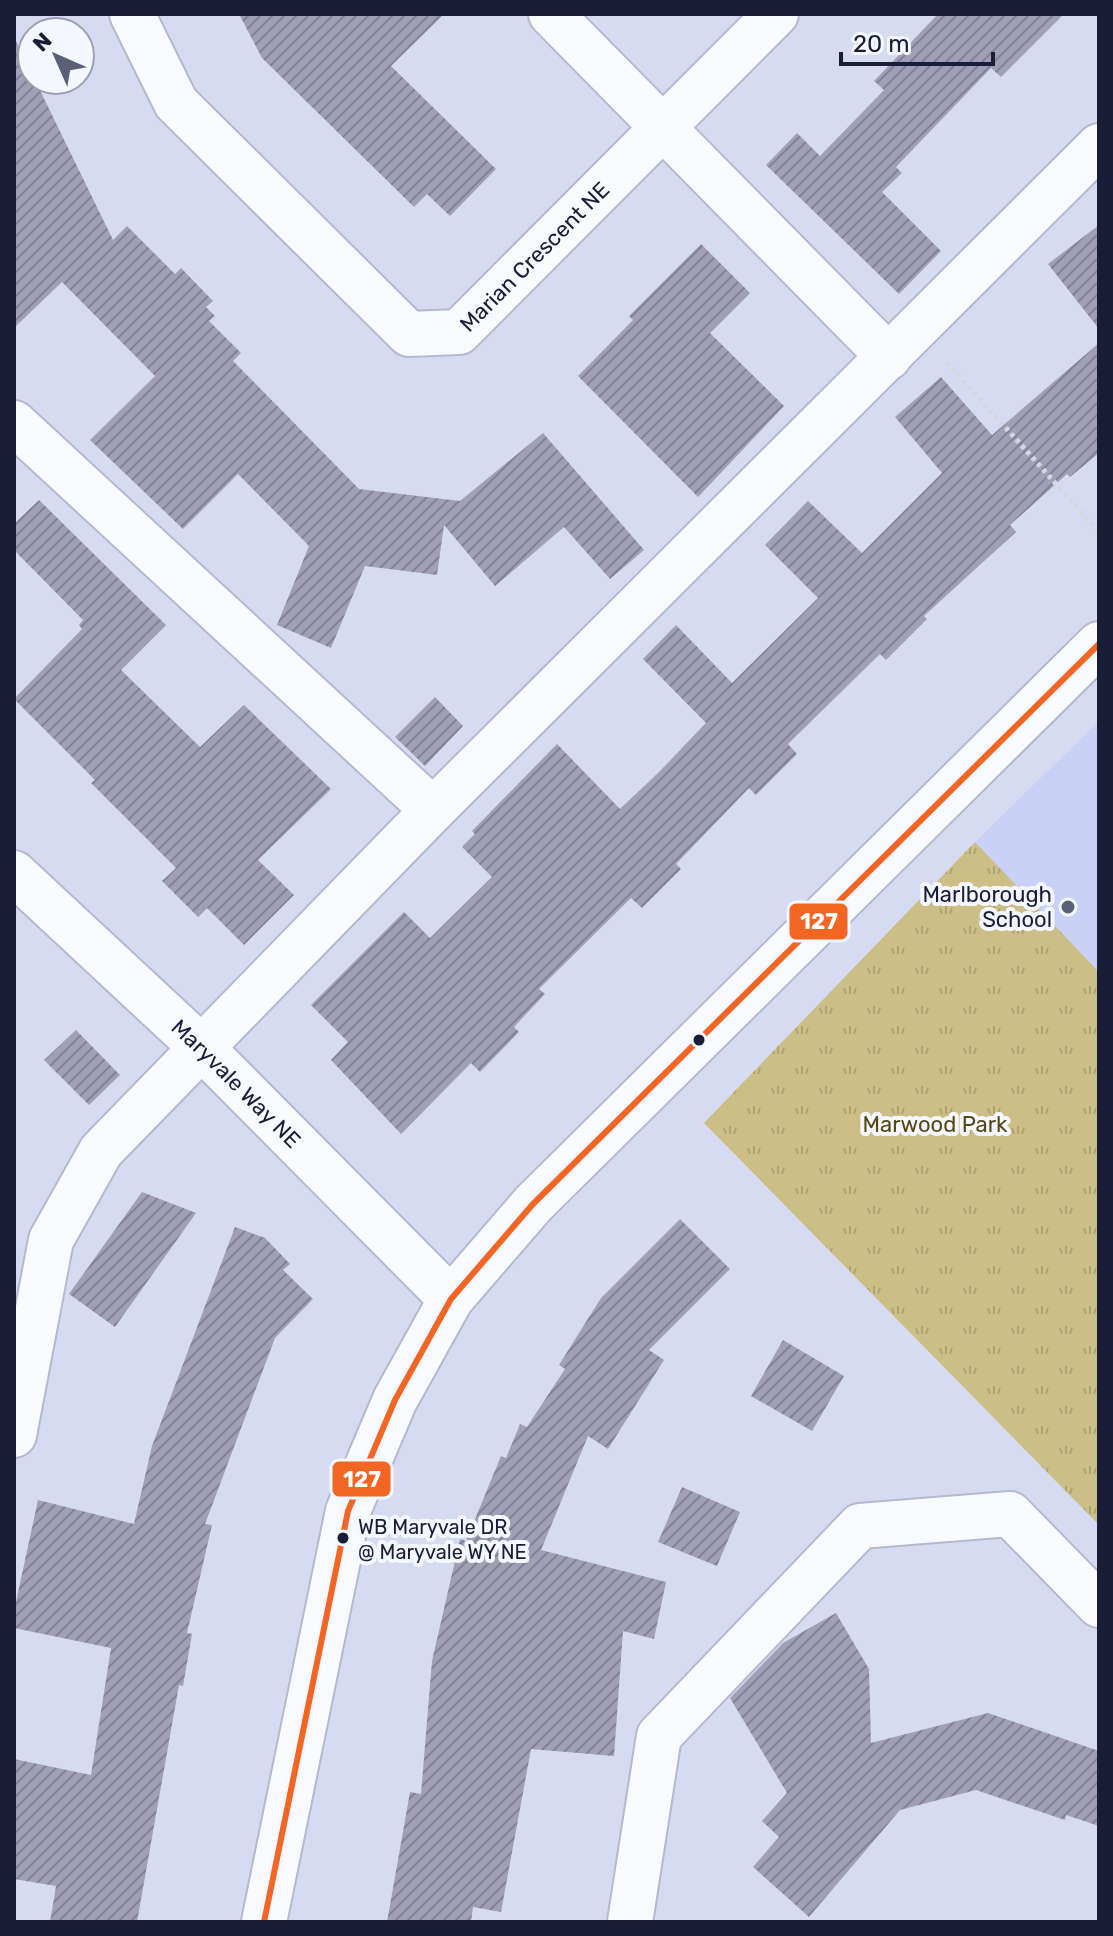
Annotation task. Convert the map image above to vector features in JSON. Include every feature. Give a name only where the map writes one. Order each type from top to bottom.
[{"type":"street","name":"Marian Crescent NE","points":[[132,14],[176,103],[409,334],[459,332],[776,14]]},
{"type":"street","points":[[551,14],[660,129],[903,343]]},
{"type":"street","points":[[14,1435],[51,1240],[101,1151],[433,810],[1099,146]]},
{"type":"street","points":[[14,423],[433,810]]},
{"type":"street","points":[[264,1922],[348,1511],[395,1400],[451,1299],[533,1204],[1099,644]]},
{"type":"street","name":"Maryvale Way NE","points":[[14,873],[203,1049],[451,1299]]},
{"type":"street","points":[[630,1922],[659,1736],[860,1526],[1010,1514],[1099,1605]]},
{"type":"path","points":[[903,343],[1099,532]]},
{"type":"shaded area","name":"Marlborough School","points":[[1099,721],[1099,972],[975,842]]},
{"type":"green space","name":"Marwood Park","points":[[975,842],[1099,972],[1099,1525],[704,1123]]},
{"type":"building","points":[[239,14],[444,14],[391,66],[496,169],[450,216],[427,194],[414,207],[262,58]]},
{"type":"building","points":[[938,14],[1064,14],[1001,77],[991,68],[896,167],[902,173],[882,192],[941,251],[899,294],[766,165],[797,133],[820,156],[884,90],[874,81]]},
{"type":"building","points":[[14,37],[16,96],[43,96],[113,240],[127,226],[175,274],[181,268],[213,301],[206,307],[215,316],[209,321],[241,353],[233,361],[359,489],[460,501],[543,433],[644,550],[610,579],[564,527],[495,586],[444,525],[437,575],[365,566],[331,648],[277,625],[309,546],[238,474],[183,529],[90,440],[155,376],[62,282],[14,328]]},
{"type":"building","points":[[1099,225],[1099,329],[1048,264]]},
{"type":"building","points":[[701,244],[750,293],[710,333],[784,406],[698,497],[578,376],[633,320],[629,316]]},
{"type":"building","points":[[1099,343],[1099,453],[1070,477],[1067,474],[1010,525],[1016,532],[924,616],[927,619],[886,660],[880,654],[788,744],[797,754],[756,795],[749,788],[676,864],[681,869],[642,908],[631,898],[539,989],[545,994],[514,1027],[519,1032],[480,1072],[471,1063],[401,1134],[331,1060],[348,1042],[311,1005],[404,912],[430,938],[492,877],[462,847],[475,834],[472,831],[557,744],[620,809],[659,772],[706,723],[643,659],[676,625],[732,683],[818,598],[765,545],[808,501],[862,553],[942,473],[895,417],[941,377],[992,435]]},
{"type":"building","points":[[39,500],[166,625],[121,670],[200,747],[244,705],[331,789],[258,860],[294,895],[244,945],[207,908],[198,917],[162,881],[176,868],[91,783],[95,780],[14,699],[82,629],[79,625],[83,620],[14,550],[14,524]]},
{"type":"building","points":[[435,697],[463,726],[425,766],[395,737]]},
{"type":"building","points":[[76,1030],[120,1075],[89,1105],[44,1060]]},
{"type":"building","points":[[142,1192],[196,1213],[115,1327],[69,1294]]},
{"type":"building","points":[[680,1219],[730,1269],[649,1350],[664,1360],[608,1449],[588,1436],[541,1550],[666,1582],[654,1639],[623,1631],[614,1756],[531,1749],[501,1912],[473,1907],[471,1922],[387,1922],[410,1792],[421,1794],[432,1661],[460,1539],[466,1541],[501,1456],[506,1458],[520,1424],[527,1427],[565,1369],[559,1365],[601,1298]]},
{"type":"building","points":[[235,1227],[265,1238],[290,1264],[283,1270],[313,1299],[275,1338],[205,1524],[212,1525],[187,1633],[192,1634],[183,1686],[179,1685],[137,1922],[50,1922],[56,1886],[14,1879],[14,1759],[91,1775],[111,1648],[14,1628],[14,1611],[38,1500],[134,1524],[152,1446]]},
{"type":"building","points":[[783,1340],[844,1376],[812,1431],[751,1396]]},
{"type":"building","points":[[682,1487],[740,1512],[717,1566],[658,1542]]},
{"type":"building","points":[[836,1613],[869,1669],[871,1743],[988,1713],[1099,1751],[1099,1826],[1066,1815],[1065,1820],[976,1790],[900,1810],[809,1917],[753,1867],[779,1837],[762,1821],[787,1793],[730,1698],[783,1643]]},
{"type":"transit line","name":"127","points":[[264,1922],[348,1511],[395,1400],[451,1299],[533,1204],[1099,644]]},
{"type":"place","name":"Marlborough School","points":[[1068,907]]},
{"type":"place","name":"WB Maryvale DR @ Maryvale WY NE","points":[[343,1538]]}]
